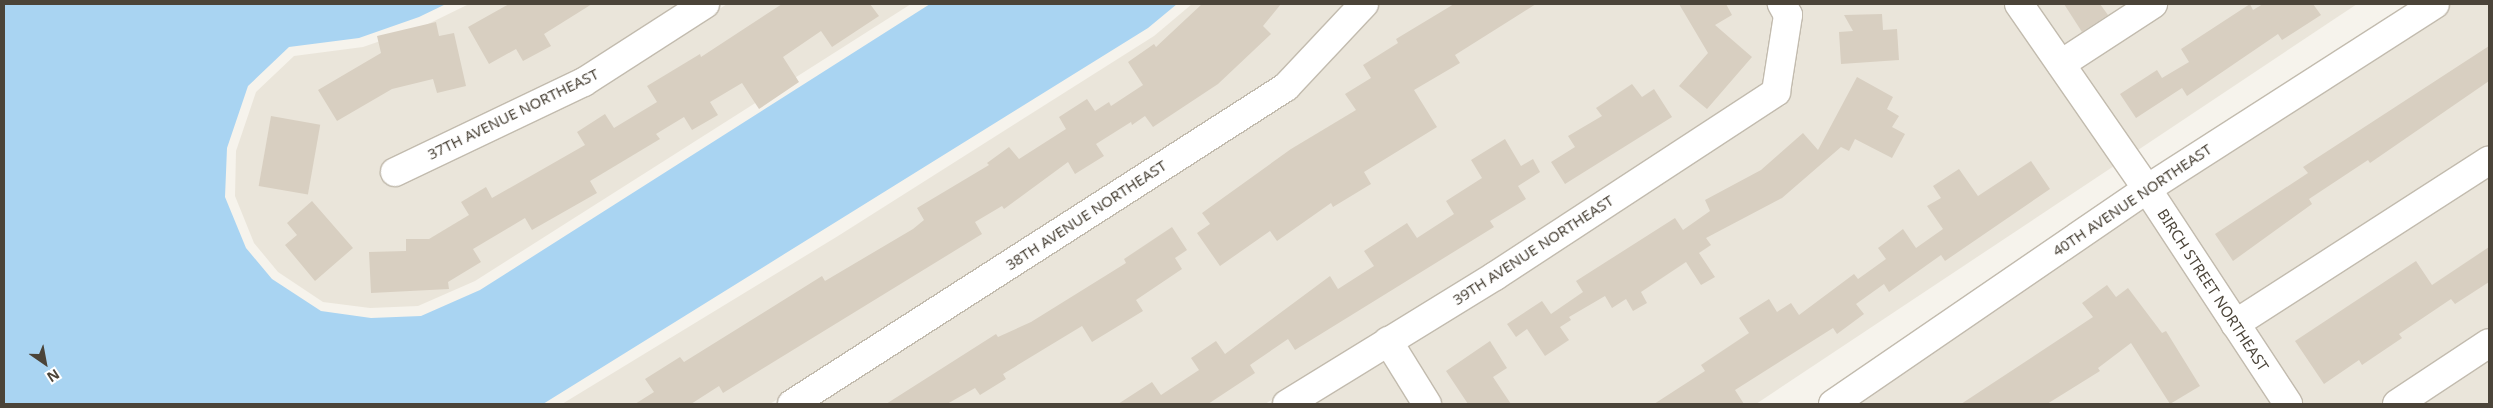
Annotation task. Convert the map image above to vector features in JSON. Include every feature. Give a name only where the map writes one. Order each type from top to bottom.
[{"type":"street","name":"37TH AVENUE NORTHEAST","points":[[395,172],[584,82],[705,4]]},
{"type":"street","name":"38TH AVENUE NORTHEAST","points":[[792,404],[1286,87],[1364,4]]},
{"type":"street","name":"39TH AVENUE NORTHEAST","points":[[1288,404],[1495,276],[1776,92],[1788,15],[1782,4]]},
{"type":"street","name":"BIRCH STREET NORTHEAST","points":[[2020,4],[2147,188],[2288,404]]},
{"type":"street","points":[[2061,64],[2153,4]]},
{"type":"street","name":"40TH AVENUE NORTHEAST","points":[[1833,404],[2147,188],[2435,4]]},
{"type":"street","points":[[2235,324],[2489,160]]},
{"type":"street","points":[[1388,341],[1427,404]]},
{"type":"street","points":[[2397,404],[2489,343]]},
{"type":"shaded area","points":[[469,4],[684,4],[578,72],[381,166],[391,187],[590,92],[727,4],[911,4],[475,281],[418,306],[370,308],[323,302],[278,272],[254,243],[235,196],[236,151],[256,92],[294,56],[363,47],[424,26]]},
{"type":"shaded area","points":[[1192,4],[1348,4],[1278,77],[770,404],[562,404],[838,236],[1154,36]]},
{"type":"shaded area","points":[[1380,4],[1769,4],[1777,16],[1766,84],[1489,266],[1265,404],[813,404],[1292,96]]},
{"type":"shaded area","points":[[1794,4],[2007,4],[2117,164],[1756,404],[1439,404],[1403,346],[1778,104],[1784,106],[1791,96],[1787,90]]},
{"type":"shaded area","points":[[2032,4],[2357,4],[2135,152]]},
{"type":"shaded area","points":[[2435,4],[2489,4],[2489,404],[1833,404]]},
{"type":"shaded area","points":[[1385,357],[1415,404],[1310,404]]},
{"type":"water","points":[[4,4],[446,4],[419,17],[359,38],[289,47],[248,86],[227,148],[225,197],[246,248],[272,279],[321,311],[371,318],[421,316],[480,290],[930,4],[1177,4],[1148,28],[543,404],[4,404]]},
{"type":"building","points":[[509,4],[592,4],[544,34],[551,46],[523,61],[516,49],[489,64],[468,27]]},
{"type":"building","points":[[782,4],[870,4],[879,16],[832,47],[821,31],[783,57],[799,82],[759,109],[742,83],[710,102],[718,115],[692,130],[684,117],[656,134],[660,139],[590,181],[597,193],[532,230],[525,218],[473,249],[481,262],[448,282],[449,289],[371,293],[369,252],[406,251],[406,239],[429,239],[469,215],[461,202],[486,187],[492,198],[585,145],[577,132],[605,114],[614,128],[657,102],[647,86],[700,54],[701,57]]},
{"type":"building","points":[[1202,4],[1281,4],[1263,26],[1271,34],[1218,84],[1153,127],[1145,116],[1132,125],[1131,122],[1096,144],[1104,156],[1075,174],[1068,162],[1004,209],[1002,206],[975,222],[982,234],[723,393],[719,386],[691,404],[635,404],[654,392],[645,379],[680,357],[684,362],[822,276],[825,281],[913,229],[924,220],[917,208],[989,165],[987,163],[1009,147],[1019,159],[1066,129],[1059,117],[1087,99],[1095,111],[1109,102],[1111,106],[1143,85],[1128,62],[1154,44],[1156,47]]},
{"type":"building","points":[[1454,4],[1536,4],[1455,55],[1460,63],[1414,90],[1437,127],[1364,172],[1371,184],[1333,207],[1331,203],[1277,241],[1270,231],[1220,266],[1197,233],[1210,224],[1202,213],[1291,149],[1356,110],[1345,94],[1371,78],[1363,65],[1398,43],[1396,39]]},
{"type":"building","points":[[1679,4],[1726,4],[1732,15],[1715,25],[1752,57],[1707,109],[1679,86],[1708,53]]},
{"type":"building","points":[[2064,4],[2100,4],[2108,15],[2082,32]]},
{"type":"building","points":[[2250,4],[2253,10],[2263,4],[2313,4],[2321,15],[2282,40],[2278,34],[2187,96],[2182,88],[2136,118],[2120,94],[2157,70],[2162,78],[2189,62],[2181,49]]},
{"type":"building","points":[[1882,14],[1883,30],[1897,29],[1899,60],[1841,64],[1839,32],[1853,31],[1844,15]]},
{"type":"building","points":[[436,22],[439,36],[454,33],[466,86],[437,93],[433,79],[392,89],[337,121],[318,90],[381,53],[377,36]]},
{"type":"building","points":[[2489,46],[2489,81],[2370,163],[2368,160],[2309,199],[2312,204],[2233,261],[2215,234],[2308,173],[2303,167]]},
{"type":"building","points":[[1857,77],[1893,97],[1887,109],[1899,116],[1892,127],[1905,134],[1892,158],[1855,139],[1849,151],[1841,147],[1782,198],[1706,238],[1711,245],[1699,253],[1715,277],[1701,285],[1686,262],[1641,292],[1647,303],[1633,311],[1626,299],[1612,308],[1605,296],[1569,317],[1571,320],[1560,327],[1569,340],[1545,356],[1527,329],[1516,337],[1507,324],[1542,301],[1551,314],[1583,292],[1576,281],[1675,218],[1683,230],[1710,211],[1705,200],[1761,170],[1803,133],[1818,150]]},
{"type":"building","points":[[1632,84],[1642,97],[1654,89],[1672,117],[1565,184],[1551,162],[1575,147],[1568,136],[1602,116],[1596,108]]},
{"type":"building","points":[[271,116],[320,125],[308,195],[259,186]]},
{"type":"building","points":[[1505,139],[1521,166],[1533,159],[1540,172],[1518,186],[1526,199],[1490,221],[1494,227],[1295,350],[1288,339],[1250,365],[1255,373],[1208,404],[1118,404],[1152,382],[1161,395],[1199,370],[1191,358],[1216,341],[1225,354],[1330,276],[1338,289],[1374,266],[1364,251],[1407,223],[1417,238],[1454,214],[1446,201],[1482,178],[1471,160]]},
{"type":"building","points":[[2031,161],[2050,189],[1945,261],[1941,255],[1889,292],[1884,284],[1856,304],[1864,314],[1837,334],[1833,328],[1735,390],[1744,404],[1654,404],[1705,371],[1701,365],[1749,333],[1739,318],[1769,299],[1777,312],[1791,303],[1799,315],[1854,274],[1858,279],[1886,259],[1878,248],[1903,229],[1916,248],[1943,229],[1927,206],[1941,198],[1933,186],[1959,169],[1978,196]]},
{"type":"building","points":[[312,201],[353,248],[315,281],[285,245],[297,235],[287,223]]},
{"type":"building","points":[[1172,227],[1187,250],[1175,258],[1182,269],[1136,300],[1143,311],[1092,342],[1082,326],[1003,374],[1006,379],[980,395],[975,388],[947,404],[886,404],[996,334],[998,337],[1031,322],[1126,263],[1124,259]]},
{"type":"building","points":[[2489,247],[2489,282],[2455,304],[2451,299],[2399,334],[2402,338],[2362,365],[2359,360],[2324,384],[2295,341],[2416,261],[2432,285]]},
{"type":"building","points":[[2107,285],[2116,297],[2128,288],[2162,333],[2166,331],[2200,386],[2170,404],[2131,343],[2098,368],[2100,371],[2047,404],[1961,404],[2093,317],[2082,303]]},
{"type":"building","points":[[1490,341],[1507,368],[1493,377],[1511,404],[1468,404],[1446,371]]}]
